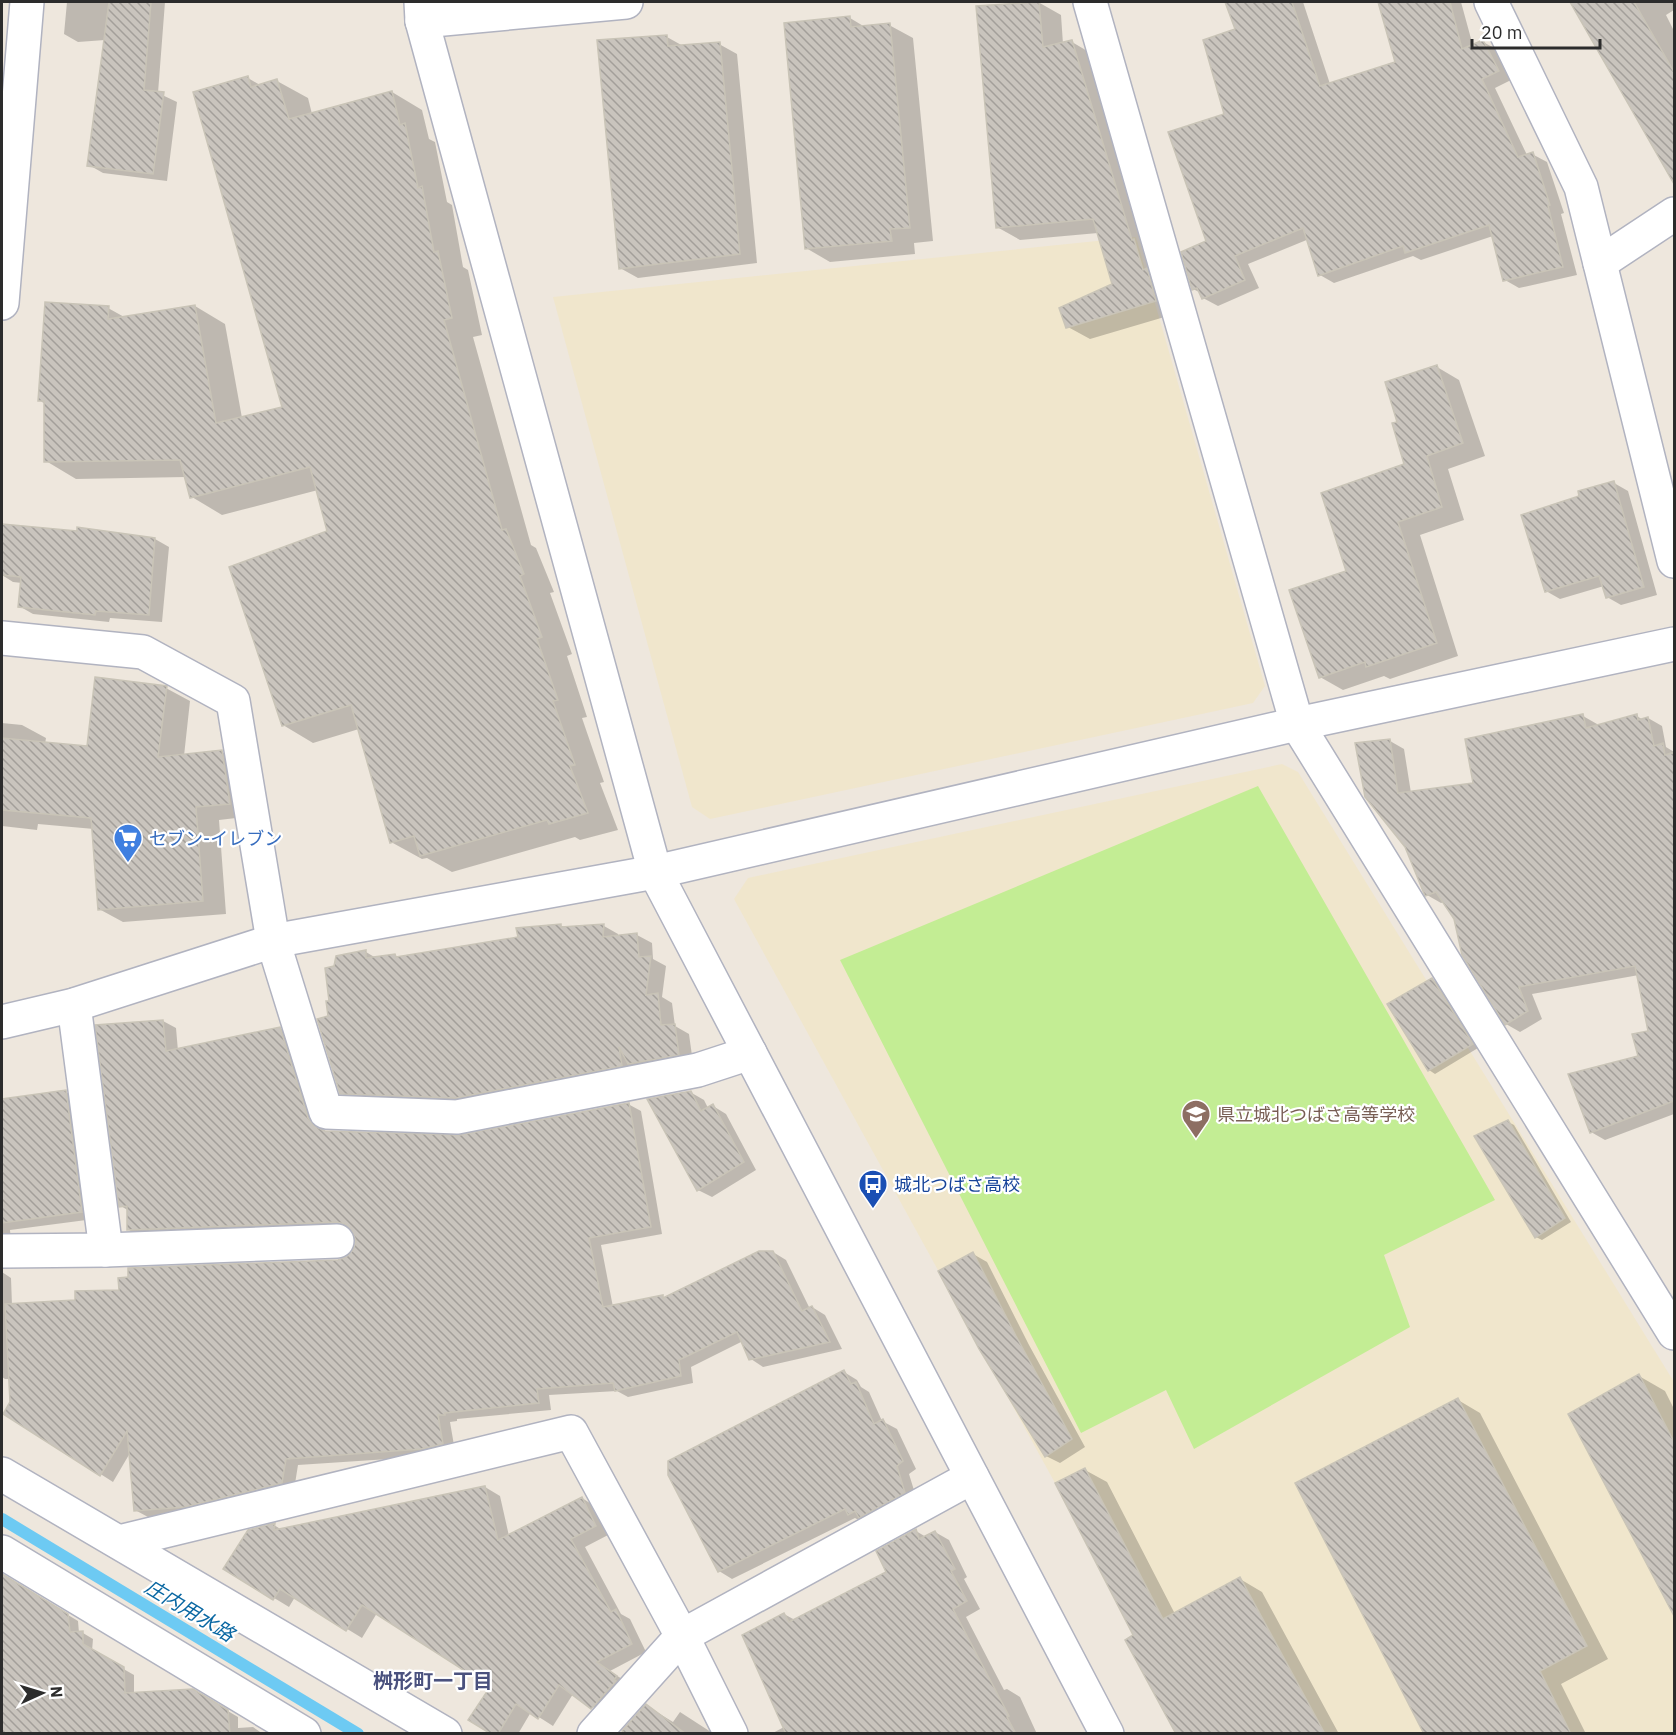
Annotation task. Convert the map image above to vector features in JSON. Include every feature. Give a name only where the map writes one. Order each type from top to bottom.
[{"type":"street","points":[[2,303],[27,2]]},
{"type":"street","points":[[626,2],[422,11],[656,872],[1107,1734]]},
{"type":"street","points":[[1090,2],[1297,724],[1674,1333]]},
{"type":"street","points":[[1491,2],[1581,187],[1674,561]]},
{"type":"street","points":[[1600,263],[1674,214]]},
{"type":"street","points":[[2,638],[143,652],[233,701],[273,941],[326,1112],[458,1117],[698,1070],[750,1053]]},
{"type":"street","points":[[2,1023],[74,1005],[273,941],[656,872],[1297,724],[1674,644]]},
{"type":"street","points":[[74,1005],[106,1250]]},
{"type":"street","points":[[2,1251],[106,1250],[337,1241]]},
{"type":"street","points":[[119,1542],[572,1432],[682,1636],[731,1734]]},
{"type":"street","points":[[2,1474],[445,1734]]},
{"type":"street","points":[[594,1734],[682,1636],[972,1477]]},
{"type":"street","points":[[2,1552],[304,1734]]},
{"type":"shaded area","points":[[1136,237],[1265,686],[1253,703],[710,819],[692,807],[553,297]]},
{"type":"shaded area","name":"県立城北つばさ高等学校","points":[[1282,764],[1298,772],[1674,1382],[1674,1733],[1183,1733],[1055,1483],[734,899],[748,878]]},
{"type":"green space","points":[[1258,786],[1495,1200],[1384,1255],[1410,1327],[1194,1449],[1166,1390],[1081,1433],[840,960]]},
{"type":"building","points":[[109,2],[151,2],[144,90],[164,92],[153,174],[87,166]]},
{"type":"building","points":[[1039,2],[1043,47],[1072,40],[1132,240],[1134,239],[1143,270],[1147,268],[1156,301],[1066,328],[1059,308],[1112,284],[1093,219],[996,228],[976,6]]},
{"type":"building","points":[[1225,2],[1292,2],[1320,86],[1395,62],[1378,2],[1450,2],[1462,49],[1483,40],[1499,71],[1482,79],[1518,157],[1533,152],[1550,205],[1548,206],[1563,267],[1503,281],[1489,225],[1405,253],[1403,246],[1318,276],[1303,228],[1235,256],[1245,280],[1202,299],[1197,288],[1192,290],[1181,252],[1206,241],[1168,132],[1224,114],[1203,40],[1235,29]]},
{"type":"building","points":[[1570,2],[1634,2],[1674,72],[1674,184]]},
{"type":"building","points":[[850,16],[851,27],[890,23],[910,228],[890,229],[892,241],[805,249],[784,23]]},
{"type":"building","points":[[667,35],[668,46],[720,42],[740,254],[619,269],[597,40]]},
{"type":"building","points":[[248,76],[251,87],[277,79],[289,119],[392,91],[400,125],[405,123],[418,188],[422,186],[434,252],[438,251],[452,318],[444,320],[502,530],[506,529],[524,574],[520,576],[542,637],[537,639],[558,700],[553,701],[575,765],[570,766],[588,813],[549,824],[547,820],[420,856],[414,836],[390,843],[351,705],[282,726],[229,567],[327,531],[310,467],[190,498],[180,460],[44,462],[44,401],[38,401],[45,302],[109,306],[108,319],[195,305],[216,423],[282,407],[193,92]]},
{"type":"building","points":[[1437,365],[1463,443],[1427,456],[1442,507],[1398,522],[1437,643],[1366,667],[1365,662],[1319,678],[1289,590],[1346,571],[1321,493],[1404,464],[1392,423],[1397,422],[1385,382]]},
{"type":"building","points":[[1614,481],[1644,587],[1606,598],[1599,576],[1545,592],[1521,515],[1579,496],[1578,491]]},
{"type":"building","points":[[2,524],[77,531],[77,527],[155,538],[149,615],[96,611],[95,615],[18,607],[21,577],[2,575]]},
{"type":"building","points":[[95,677],[167,686],[158,757],[222,750],[230,804],[196,807],[203,901],[98,910],[91,818],[2,810],[2,738],[87,746]]},
{"type":"building","points":[[1583,714],[1586,728],[1637,714],[1638,720],[1648,717],[1654,746],[1663,743],[1665,755],[1674,752],[1674,1101],[1590,1133],[1568,1074],[1638,1056],[1632,1034],[1648,1031],[1635,966],[1519,987],[1528,1011],[1505,1025],[1462,955],[1454,919],[1436,892],[1425,896],[1405,847],[1365,797],[1355,743],[1390,739],[1398,793],[1473,783],[1465,739]]},
{"type":"building","points":[[561,924],[561,927],[604,924],[603,937],[637,933],[639,957],[651,956],[646,995],[658,993],[661,1025],[675,1024],[679,1055],[628,1064],[619,1047],[622,1066],[456,1098],[340,1094],[317,1019],[328,1016],[326,1001],[329,1001],[325,968],[334,966],[336,956],[366,950],[366,958],[395,954],[396,957],[518,937],[516,928]]},
{"type":"building","points":[[1432,978],[1473,1044],[1428,1071],[1387,1004]]},
{"type":"building","points":[[163,1020],[166,1051],[280,1027],[308,1118],[314,1126],[325,1131],[460,1135],[629,1103],[651,1227],[589,1238],[603,1307],[663,1295],[663,1298],[759,1251],[773,1251],[802,1311],[812,1306],[830,1342],[749,1360],[737,1332],[679,1360],[681,1376],[615,1391],[613,1383],[537,1389],[539,1403],[438,1415],[443,1444],[421,1449],[286,1459],[282,1483],[185,1507],[134,1511],[127,1431],[100,1476],[3,1414],[10,1402],[5,1304],[75,1300],[75,1291],[119,1290],[118,1278],[128,1277],[128,1268],[338,1260],[346,1257],[353,1250],[356,1241],[352,1231],[345,1224],[336,1222],[127,1230],[127,1206],[119,1207],[95,1025]]},
{"type":"building","points":[[66,1090],[82,1212],[2,1223],[2,1099]]},
{"type":"building","points":[[691,1091],[701,1111],[713,1104],[744,1162],[697,1191],[647,1099]]},
{"type":"building","points":[[1508,1120],[1565,1218],[1535,1238],[1474,1136]]},
{"type":"building","points":[[973,1252],[1072,1439],[1045,1457],[979,1349],[938,1271]]},
{"type":"building","points":[[844,1370],[851,1384],[856,1382],[874,1424],[883,1419],[903,1461],[897,1466],[905,1493],[859,1518],[855,1511],[848,1515],[845,1509],[718,1572],[668,1475],[668,1461]]},
{"type":"building","points":[[1639,1374],[1674,1442],[1674,1616],[1568,1414]]},
{"type":"building","points":[[1458,1398],[1587,1646],[1540,1671],[1571,1734],[1424,1734],[1295,1483]]},
{"type":"building","points":[[1085,1468],[1163,1619],[1240,1577],[1325,1734],[1176,1734],[1125,1640],[1133,1635],[1055,1483]]},
{"type":"building","points":[[485,1486],[498,1540],[582,1497],[596,1526],[571,1539],[611,1612],[616,1609],[632,1644],[597,1662],[617,1676],[614,1680],[616,1681],[591,1709],[559,1685],[538,1719],[516,1704],[498,1734],[491,1734],[468,1720],[490,1687],[362,1605],[346,1631],[280,1589],[273,1600],[223,1569],[248,1530],[275,1523],[274,1530]]},
{"type":"building","points":[[916,1529],[919,1539],[935,1531],[955,1569],[951,1571],[967,1601],[953,1609],[1009,1716],[1007,1717],[1016,1734],[786,1734],[742,1635],[784,1613],[789,1622],[886,1572],[876,1551]]},
{"type":"building","points":[[2,1574],[68,1614],[70,1632],[83,1631],[83,1644],[124,1667],[125,1693],[193,1689],[228,1710],[230,1734],[2,1734]]},
{"type":"building","points":[[646,1704],[686,1734],[626,1734],[622,1731]]},
{"type":"waterway","name":"庄内用水路","points":[[2,1519],[358,1734]]},
{"type":"place","name":"セブン-イレブン","points":[[128,864]]},
{"type":"place","name":"県立城北つばさ高等学校","points":[[1196,1140]]},
{"type":"place","name":"城北つばさ高校","points":[[873,1210]]},
{"type":"district","name":"桝形町一丁目","points":[[433,1680]]}]
